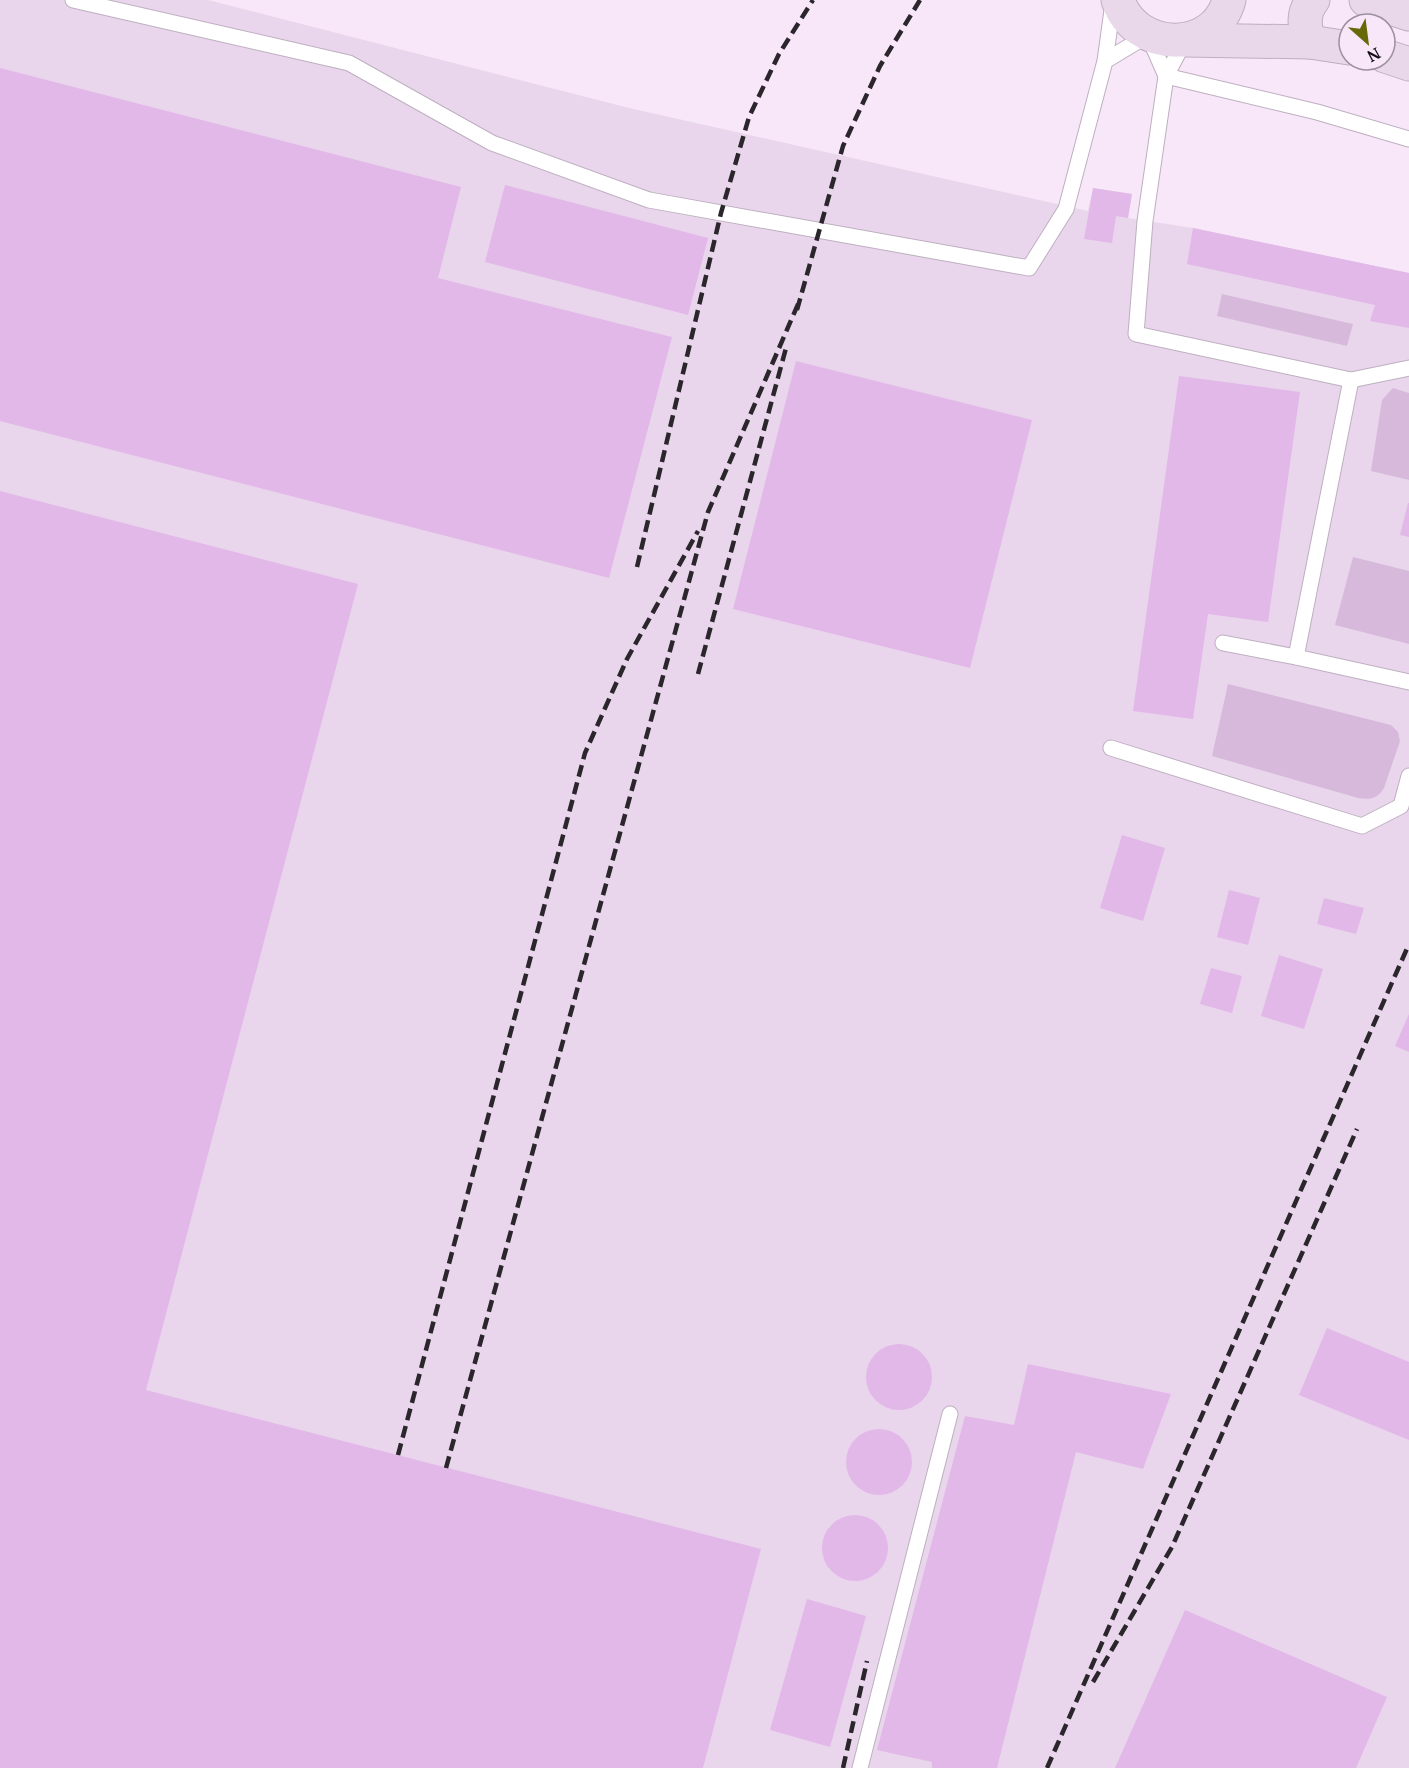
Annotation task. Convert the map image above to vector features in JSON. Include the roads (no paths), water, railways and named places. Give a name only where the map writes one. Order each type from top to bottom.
[{"type":"street","points":[[1116,0],[1133,25],[1148,35],[1166,40],[1310,42],[1337,46]]},
{"type":"street","points":[[1185,40],[1203,33],[1217,21],[1229,0]]},
{"type":"street","points":[[1310,42],[1305,20],[1306,12],[1313,0]]},
{"type":"street","points":[[1366,0],[1409,14]]},
{"type":"lane","points":[[73,0],[349,63],[492,143],[649,200],[1029,268],[1066,209],[1105,61],[1116,0]]},
{"type":"lane","points":[[1105,61],[1148,35],[1166,76]]},
{"type":"lane","points":[[1185,40],[1166,76],[1145,221],[1136,334],[1351,380],[1409,368]]},
{"type":"lane","points":[[1166,76],[1317,112],[1409,139]]},
{"type":"lane","points":[[1296,657],[1351,380]]},
{"type":"lane","points":[[1223,643],[1409,682]]},
{"type":"lane","points":[[1111,748],[1362,826],[1401,806],[1409,776]]},
{"type":"lane","points":[[860,1768],[950,1413]]},
{"type":"railway","points":[[637,567],[721,213],[749,117],[779,54],[813,0]]},
{"type":"railway","points":[[797,310],[843,146],[880,66],[920,0]]},
{"type":"railway","points":[[446,1468],[708,512],[799,302]]},
{"type":"railway","points":[[698,674],[786,348]]},
{"type":"railway","points":[[398,1455],[585,753],[627,659],[698,531]]},
{"type":"railway","points":[[1047,1768],[1409,944]]},
{"type":"railway","points":[[1093,1682],[1172,1547],[1357,1129]]},
{"type":"railway","points":[[843,1768],[867,1661]]}]
